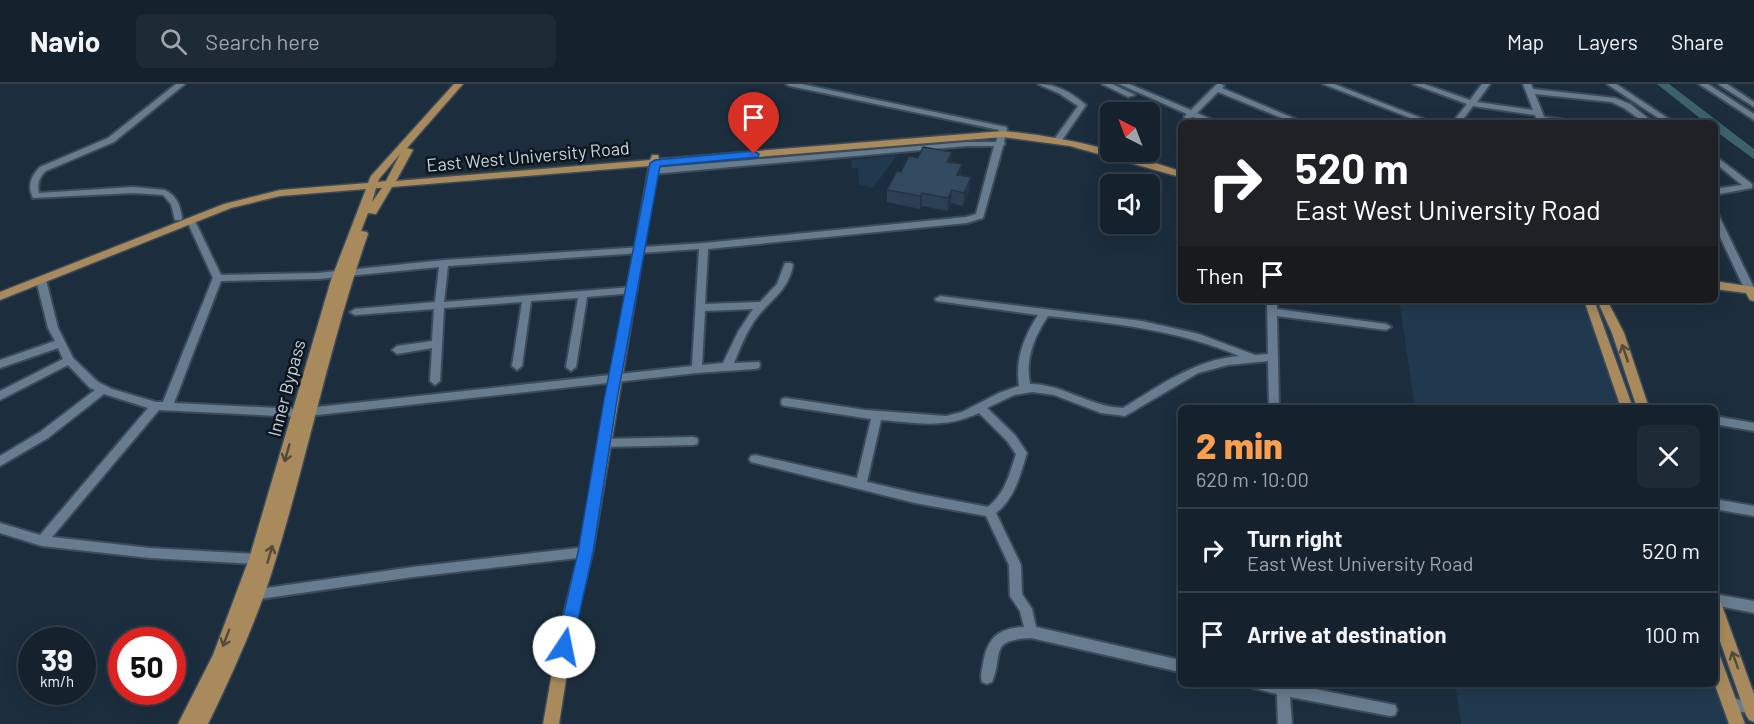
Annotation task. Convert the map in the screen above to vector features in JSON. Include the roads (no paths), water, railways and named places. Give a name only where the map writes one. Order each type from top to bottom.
[{"type":"main road","name":"Inner Bypass","points":[[186,724],[205,689],[256,560],[304,413],[336,308],[343,273],[373,182],[459,84]]},
{"type":"main road","name":"Inner Bypass","points":[[343,273],[377,198],[391,180],[396,168],[408,151],[468,84]]},
{"type":"main road","name":"East West University Road","points":[[0,296],[238,202],[270,195],[391,180],[654,164],[737,153],[1002,136],[1024,135],[1100,147]]},
{"type":"main road","name":"East West University Road","points":[[1058,139],[1178,173]]},
{"type":"main road","points":[[1158,162],[1178,167]]},
{"type":"main road","points":[[551,724],[567,628],[586,552],[603,443],[654,164]]},
{"type":"main road","name":"East West University Road","points":[[0,289],[178,218],[250,192],[373,182]]},
{"type":"main road","points":[[1718,286],[1752,294]]},
{"type":"main road","points":[[1589,303],[1626,405]]},
{"type":"main road","points":[[1603,303],[1618,333],[1643,405]]},
{"type":"main road","name":"Inner Bypass","points":[[200,724],[258,594],[304,413]]},
{"type":"main road","points":[[1718,612],[1753,710]]},
{"type":"main road","points":[[1718,670],[1737,724]]},
{"type":"street","points":[[178,218],[175,203],[165,193],[134,190],[36,196],[34,186],[36,176],[43,169],[101,146],[143,116],[181,84]]},
{"type":"street","points":[[790,84],[1002,136]]},
{"type":"street","points":[[1042,84],[1069,96],[1082,105],[1058,139]]},
{"type":"street","points":[[1106,84],[1203,120]]},
{"type":"street","points":[[1123,84],[1194,120]]},
{"type":"street","points":[[1327,84],[1422,120]]},
{"type":"street","points":[[1347,91],[1354,84]]},
{"type":"street","points":[[1417,84],[1471,103],[1540,118]]},
{"type":"street","points":[[1458,120],[1486,84]]},
{"type":"street","points":[[1611,84],[1666,120]]},
{"type":"street","points":[[1703,84],[1754,118]]},
{"type":"street","points":[[1722,84],[1754,105]]},
{"type":"street","points":[[1188,116],[1220,87],[1294,120]]},
{"type":"street","points":[[1540,118],[1528,88],[1612,100],[1627,106],[1646,120]]},
{"type":"street","points":[[654,164],[967,144],[1002,136]]},
{"type":"street","points":[[218,278],[343,273],[444,262],[704,246],[976,219],[983,213],[1002,136]]},
{"type":"street","points":[[1718,160],[1749,185],[1748,188],[1718,192]]},
{"type":"street","points":[[42,541],[162,406],[218,278],[191,221]]},
{"type":"street","points":[[1719,231],[1752,294]]},
{"type":"street","points":[[697,369],[704,246]]},
{"type":"street","points":[[435,381],[444,262]]},
{"type":"street","points":[[727,367],[742,334],[763,305],[783,285],[788,264]]},
{"type":"street","points":[[41,280],[46,305],[69,360],[94,385],[162,406],[304,413],[697,369],[755,365]]},
{"type":"street","points":[[355,312],[632,290]]},
{"type":"street","points":[[571,367],[583,294]]},
{"type":"street","points":[[516,366],[527,299]]},
{"type":"street","points":[[940,299],[1078,314],[1164,328],[1204,337],[1254,358]]},
{"type":"street","points":[[1272,303],[1275,405]]},
{"type":"street","points":[[701,308],[763,305]]},
{"type":"street","points":[[1025,388],[1021,373],[1023,360],[1032,332],[1045,312]]},
{"type":"street","points":[[1272,312],[1386,327]]},
{"type":"street","points":[[0,362],[60,343]]},
{"type":"street","points":[[397,350],[437,344]]},
{"type":"street","points":[[786,402],[877,416],[940,420],[954,418],[1010,391],[1025,388],[1046,390],[1092,407],[1125,412],[1156,395],[1188,373],[1228,361],[1273,357]]},
{"type":"street","points":[[0,396],[69,360]]},
{"type":"street","points":[[0,462],[44,435],[103,389]]},
{"type":"street","points":[[979,407],[1011,438],[1022,453],[1008,493],[1002,502],[990,512]]},
{"type":"street","points":[[861,484],[877,416]]},
{"type":"street","points":[[1718,421],[1754,427]]},
{"type":"street","points":[[603,443],[693,441]]},
{"type":"street","points":[[861,484],[808,472],[755,459],[861,484],[915,498],[990,512]]},
{"type":"street","points":[[1718,505],[1754,511]]},
{"type":"street","points":[[990,512],[1016,565],[1016,596],[1026,609],[1031,632]]},
{"type":"street","points":[[0,528],[42,541],[150,553],[256,560]]},
{"type":"street","points":[[242,596],[413,572],[586,552]]},
{"type":"street","points":[[1718,602],[1754,607]]},
{"type":"street","points":[[987,678],[989,658],[999,640],[1011,632],[1031,632],[1178,666]]},
{"type":"street","points":[[1285,724],[1283,687],[1390,710]]},
{"type":"street","points":[[1730,704],[1753,710]]},
{"type":"waterway","points":[[1662,84],[1709,120]]},
{"type":"waterway","points":[[1718,127],[1754,155]]}]
